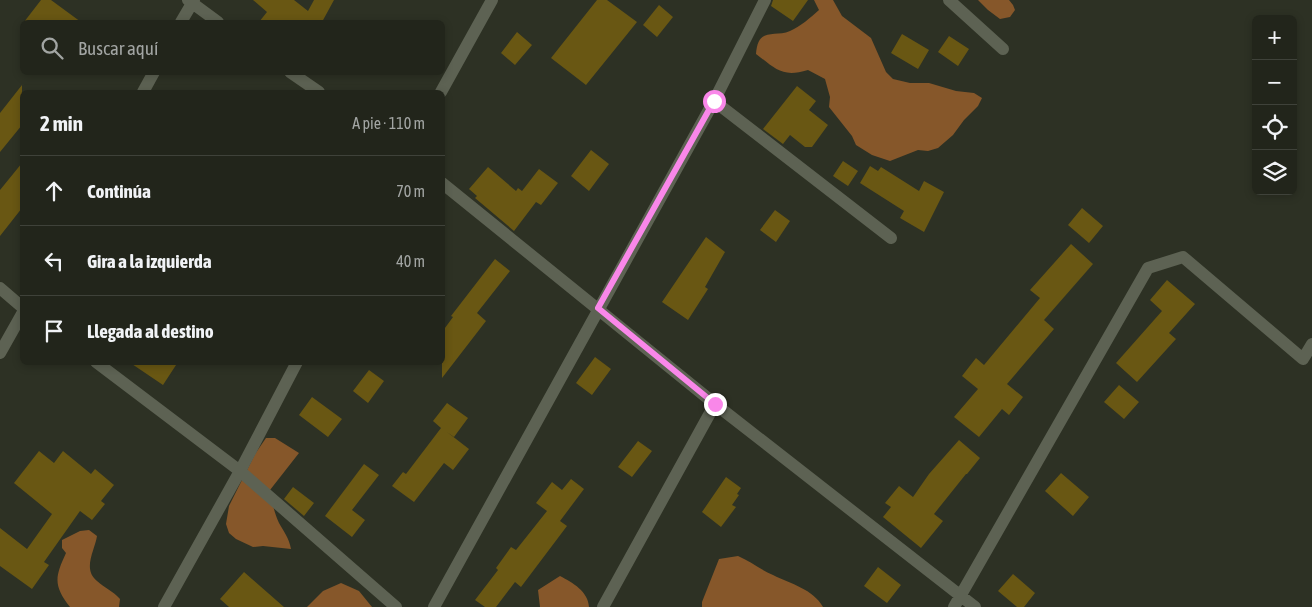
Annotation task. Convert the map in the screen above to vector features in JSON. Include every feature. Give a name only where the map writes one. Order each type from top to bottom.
[{"type":"street","points":[[442,90],[492,0]]},
{"type":"street","points":[[434,607],[714,101],[765,0]]},
{"type":"street","points":[[949,0],[1004,49]]},
{"type":"street","points":[[182,20],[191,1],[215,20]]},
{"type":"street","points":[[144,90],[152,75]]},
{"type":"street","points":[[294,75],[316,90]]},
{"type":"street","points":[[714,101],[891,238]]},
{"type":"street","points":[[445,185],[957,602],[975,607]]},
{"type":"street","points":[[957,602],[1148,268],[1183,257],[1308,362],[1312,344]]},
{"type":"street","points":[[0,288],[20,305]]},
{"type":"street","points":[[0,353],[20,318]]},
{"type":"street","points":[[100,365],[240,471],[396,607]]},
{"type":"street","points":[[164,607],[240,471],[295,365]]},
{"type":"street","points":[[603,607],[715,404]]},
{"type":"shaded area","points":[[814,0],[833,0],[842,16],[871,38],[886,72],[893,79],[910,83],[929,83],[956,91],[974,93],[982,98],[978,106],[953,135],[938,148],[928,151],[918,150],[890,161],[872,155],[856,145],[852,136],[829,107],[830,97],[825,79],[808,70],[792,73],[780,71],[756,54],[757,45],[763,36],[790,31],[819,10]]},
{"type":"shaded area","points":[[978,0],[1009,0],[1015,10],[1010,17],[1000,19]]},
{"type":"shaded area","points":[[266,438],[275,438],[299,453],[270,490],[276,515],[288,538],[291,549],[263,546],[253,547],[236,539],[229,533],[226,524],[229,506],[255,454]]},
{"type":"shaded area","points":[[89,530],[97,536],[90,571],[97,581],[120,599],[119,607],[70,607],[58,587],[58,575],[66,553],[62,548],[62,540],[80,531]]},
{"type":"shaded area","points":[[738,556],[808,591],[823,607],[702,607],[702,602],[719,559]]},
{"type":"shaded area","points":[[560,576],[583,592],[589,607],[540,607],[538,590]]},
{"type":"shaded area","points":[[341,583],[359,591],[372,607],[307,607],[323,591]]},
{"type":"building","points":[[41,0],[51,0],[78,20],[26,20]]},
{"type":"building","points":[[253,0],[294,0],[308,11],[314,0],[334,0],[323,20],[261,20],[267,12]]},
{"type":"building","points":[[597,0],[607,0],[637,22],[586,85],[551,58]]},
{"type":"building","points":[[773,0],[808,0],[793,21],[771,6]]},
{"type":"building","points":[[659,5],[673,17],[657,37],[643,25]]},
{"type":"building","points":[[517,32],[532,45],[515,65],[501,53]]},
{"type":"building","points":[[902,34],[929,50],[918,69],[891,53]]},
{"type":"building","points":[[949,36],[969,49],[958,66],[938,52]]},
{"type":"building","points":[[22,85],[22,90],[20,90],[20,127],[0,152],[0,113]]},
{"type":"building","points":[[797,86],[816,101],[809,110],[828,125],[812,147],[805,147],[790,135],[783,144],[763,129]]},
{"type":"building","points":[[591,150],[609,164],[589,191],[571,176]]},
{"type":"building","points":[[843,161],[858,171],[848,186],[833,176]]},
{"type":"building","points":[[20,165],[20,211],[0,236],[0,190]]},
{"type":"building","points":[[870,166],[878,171],[881,167],[919,191],[924,181],[944,192],[924,232],[900,218],[904,211],[860,183]]},
{"type":"building","points":[[488,167],[516,191],[518,188],[522,191],[539,169],[558,183],[541,205],[536,202],[514,231],[475,198],[477,196],[469,189]]},
{"type":"building","points":[[1082,208],[1103,226],[1089,243],[1068,225]]},
{"type":"building","points":[[775,210],[790,221],[776,242],[760,230]]},
{"type":"building","points":[[706,237],[725,252],[705,287],[708,289],[688,320],[662,302]]},
{"type":"building","points":[[1071,244],[1093,264],[1044,320],[1054,329],[1007,384],[1023,397],[1009,415],[1002,409],[979,437],[954,417],[978,389],[962,376],[976,358],[984,365],[1040,298],[1030,290]]},
{"type":"building","points":[[495,259],[510,271],[477,313],[486,321],[442,378],[442,365],[445,365],[445,328],[453,317],[451,316]]},
{"type":"building","points":[[1167,280],[1195,304],[1169,333],[1176,339],[1137,382],[1116,363],[1162,311],[1150,300]]},
{"type":"building","points":[[595,357],[611,369],[592,395],[576,383]]},
{"type":"building","points":[[133,365],[176,365],[163,385]]},
{"type":"building","points":[[369,370],[384,381],[368,403],[353,391]]},
{"type":"building","points":[[1119,385],[1139,402],[1124,419],[1104,402]]},
{"type":"building","points":[[312,397],[342,419],[328,437],[299,415]]},
{"type":"building","points":[[447,403],[468,418],[454,437],[447,432],[469,449],[453,470],[444,463],[414,502],[392,486],[403,472],[406,474],[441,428],[433,421]]},
{"type":"building","points":[[959,440],[980,458],[934,514],[943,521],[921,548],[883,517],[891,507],[885,503],[899,486],[913,497],[929,474]]},
{"type":"building","points":[[638,441],[652,451],[632,477],[618,467]]},
{"type":"building","points":[[39,451],[54,463],[63,451],[91,474],[95,469],[114,485],[101,501],[105,504],[92,520],[80,511],[44,562],[49,565],[32,589],[0,566],[0,528],[27,549],[52,514],[14,483]]},
{"type":"building","points":[[364,464],[379,475],[352,510],[365,520],[352,537],[325,516]]},
{"type":"building","points":[[1061,473],[1089,497],[1073,516],[1045,491]]},
{"type":"building","points":[[726,477],[741,488],[737,494],[739,495],[732,505],[736,507],[721,527],[702,512]]},
{"type":"building","points":[[571,479],[584,489],[560,521],[567,526],[521,587],[515,582],[496,607],[485,607],[475,600],[498,570],[496,568],[511,547],[516,550],[547,511],[536,503],[552,482],[562,490]]},
{"type":"building","points":[[293,487],[314,503],[304,516],[284,499]]},
{"type":"building","points":[[878,567],[901,585],[887,603],[864,586]]},
{"type":"building","points":[[244,572],[284,607],[229,607],[220,599]]},
{"type":"building","points":[[1013,574],[1035,593],[1024,607],[1017,607],[998,591]]},
{"type":"route","points":[[714,101],[598,308],[715,404]]}]
